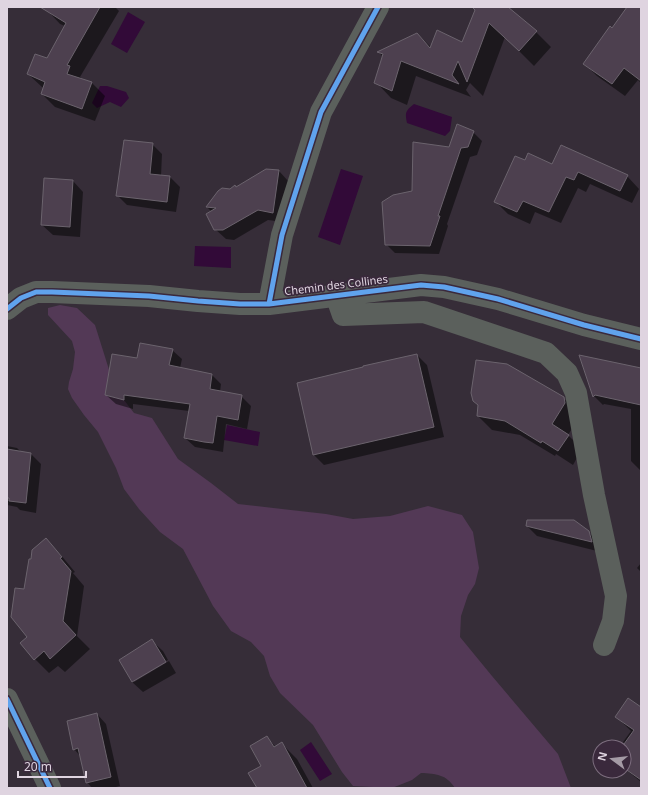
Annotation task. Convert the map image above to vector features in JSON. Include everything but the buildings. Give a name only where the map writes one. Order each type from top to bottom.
[{"type":"street","points":[[269,304],[282,234],[321,112],[378,7]]},
{"type":"street","name":"Chemin des Collines","points":[[7,309],[21,298],[36,292],[149,296],[240,304],[269,304],[421,285],[444,287],[498,299],[584,325],[641,339]]},
{"type":"street","points":[[336,295],[343,315],[424,312],[546,353],[567,373],[576,393],[594,495],[616,596],[613,621],[604,645]]},
{"type":"street","points":[[7,699],[50,788]]},
{"type":"shaded area","points":[[128,12],[145,22],[127,53],[111,44]]},
{"type":"shaded area","points":[[100,86],[107,86],[126,92],[129,98],[121,107],[110,102],[97,108],[92,103]]},
{"type":"shaded area","points":[[414,104],[452,117],[450,131],[445,136],[407,123],[406,112]]},
{"type":"shaded area","points":[[341,169],[363,176],[340,245],[318,237]]},
{"type":"shaded area","points":[[195,246],[231,247],[231,268],[194,266]]},
{"type":"shaded area","points":[[60,305],[77,308],[95,325],[111,376],[124,400],[134,413],[152,418],[178,459],[238,504],[326,514],[353,519],[390,516],[428,506],[462,515],[473,532],[479,568],[475,584],[468,595],[461,616],[460,637],[558,754],[571,788],[455,788],[452,783],[444,777],[436,774],[421,773],[412,780],[392,788],[353,786],[342,772],[313,725],[280,693],[270,676],[264,656],[251,642],[231,631],[213,606],[183,549],[160,532],[139,509],[124,489],[116,468],[98,432],[72,398],[68,389],[75,352],[72,341],[48,315],[48,308]]},
{"type":"shaded area","points":[[227,425],[260,432],[258,446],[224,440]]},
{"type":"shaded area","points":[[311,742],[332,774],[320,781],[300,750]]},
{"type":"cycle path","points":[[269,304],[282,235],[321,112],[378,7]]},
{"type":"cycle path","points":[[7,309],[21,298],[36,292],[149,296],[240,304],[269,304],[421,285],[444,287],[498,299],[584,325],[641,339]]},
{"type":"cycle path","points":[[7,699],[50,788]]}]
